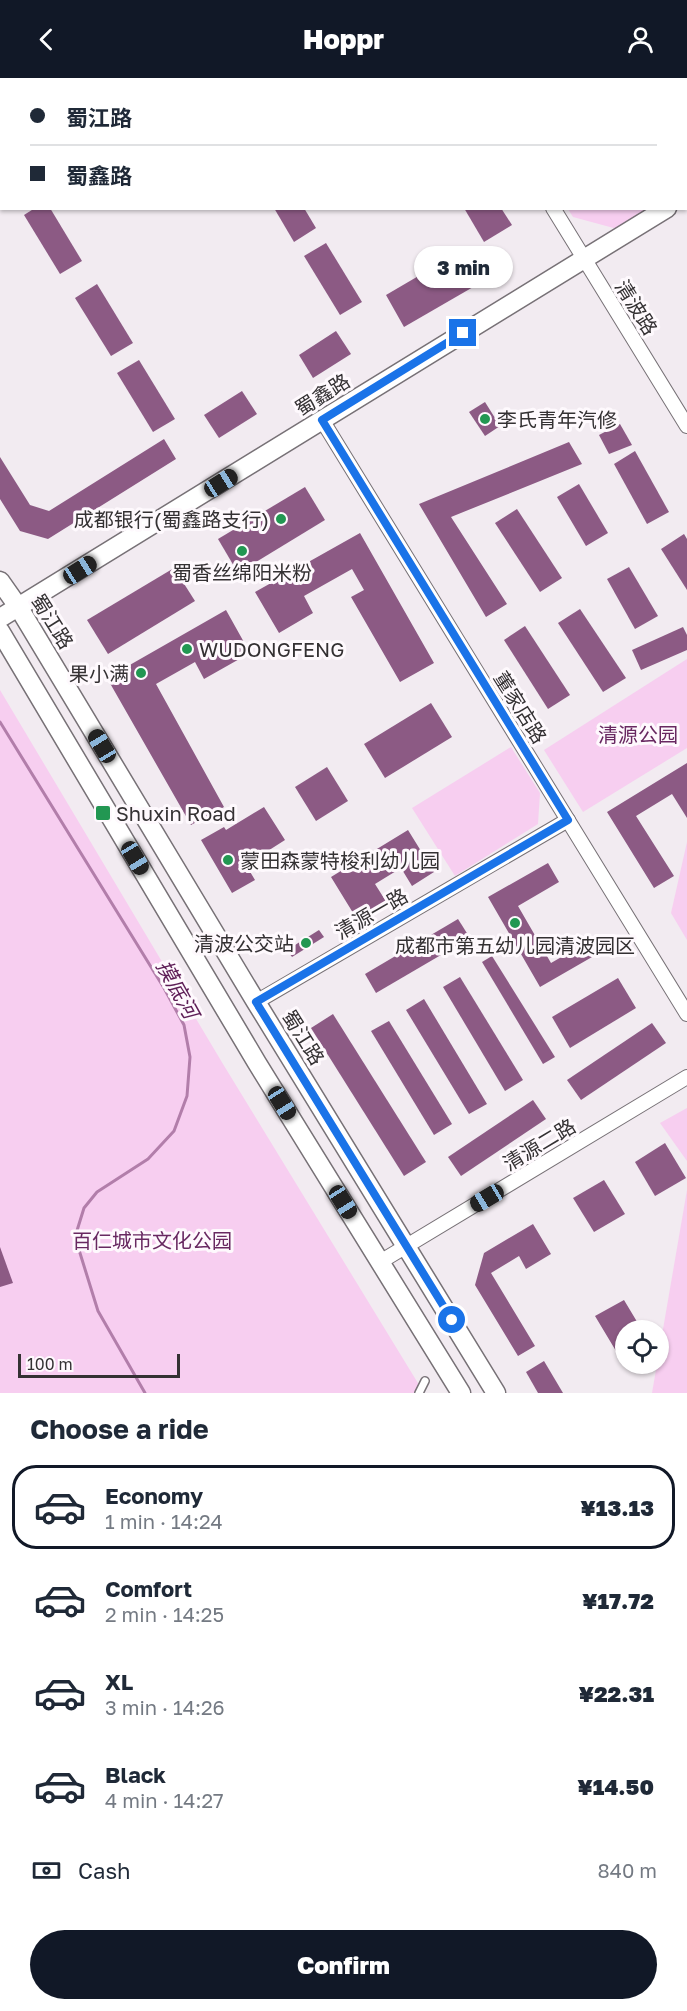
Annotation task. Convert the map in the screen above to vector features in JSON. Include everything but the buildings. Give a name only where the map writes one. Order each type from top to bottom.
[{"type":"street","name":"清波路","points":[[554,210],[687,426]]},
{"type":"street","name":"蜀鑫路","points":[[0,618],[664,210]]},
{"type":"street","name":"董家店路","points":[[322,420],[687,1014]]},
{"type":"street","name":"蜀江路","points":[[0,581],[19,608],[256,1002],[496,1393]]},
{"type":"street","points":[[0,632],[257,1063],[461,1393]]},
{"type":"street","name":"清源一路","points":[[256,1002],[568,820]]},
{"type":"street","name":"清源二路","points":[[380,1262],[687,1077]]},
{"type":"lane","points":[[418,1393],[425,1381]]},
{"type":"green space","points":[[569,210],[652,210],[621,230],[573,217]]},
{"type":"green space","name":"清源公园","points":[[687,659],[687,748],[583,812],[544,750]]},
{"type":"green space","name":"百仁城市文化公园","points":[[0,690],[223,1064],[424,1393],[0,1393]]},
{"type":"green space","points":[[511,747],[540,793],[538,824],[455,876],[412,808]]},
{"type":"green space","points":[[687,842],[687,940],[671,913]]},
{"type":"green space","points":[[687,1108],[687,1161],[660,1123]]},
{"type":"green space","points":[[687,1190],[687,1393],[652,1393],[655,1374],[669,1374],[669,1320],[665,1320]]},
{"type":"waterway","name":"摸底河","points":[[0,722],[164,988],[184,1025],[190,1057],[187,1096],[174,1131],[148,1159],[97,1192],[84,1208],[75,1237],[98,1311],[145,1393]]},
{"type":"place","name":"李氏青年汽修","points":[[485,419]]},
{"type":"place","name":"成都银行(蜀鑫路支行)","points":[[281,519]]},
{"type":"place","name":"蜀香丝绵阳米粉","points":[[242,551]]},
{"type":"place","name":"WUDONGFENG","points":[[187,649]]},
{"type":"place","name":"果小满","points":[[141,673]]},
{"type":"place","name":"Shuxin Road","points":[[103,813]]},
{"type":"place","name":"蒙田森蒙特梭利幼儿园","points":[[228,860]]},
{"type":"place","name":"成都市第五幼儿园清波园区","points":[[515,923]]},
{"type":"place","name":"清波公交站","points":[[306,943]]},
{"type":"route","points":[[452,1320],[256,1002],[568,820],[322,420],[463,333]]}]
